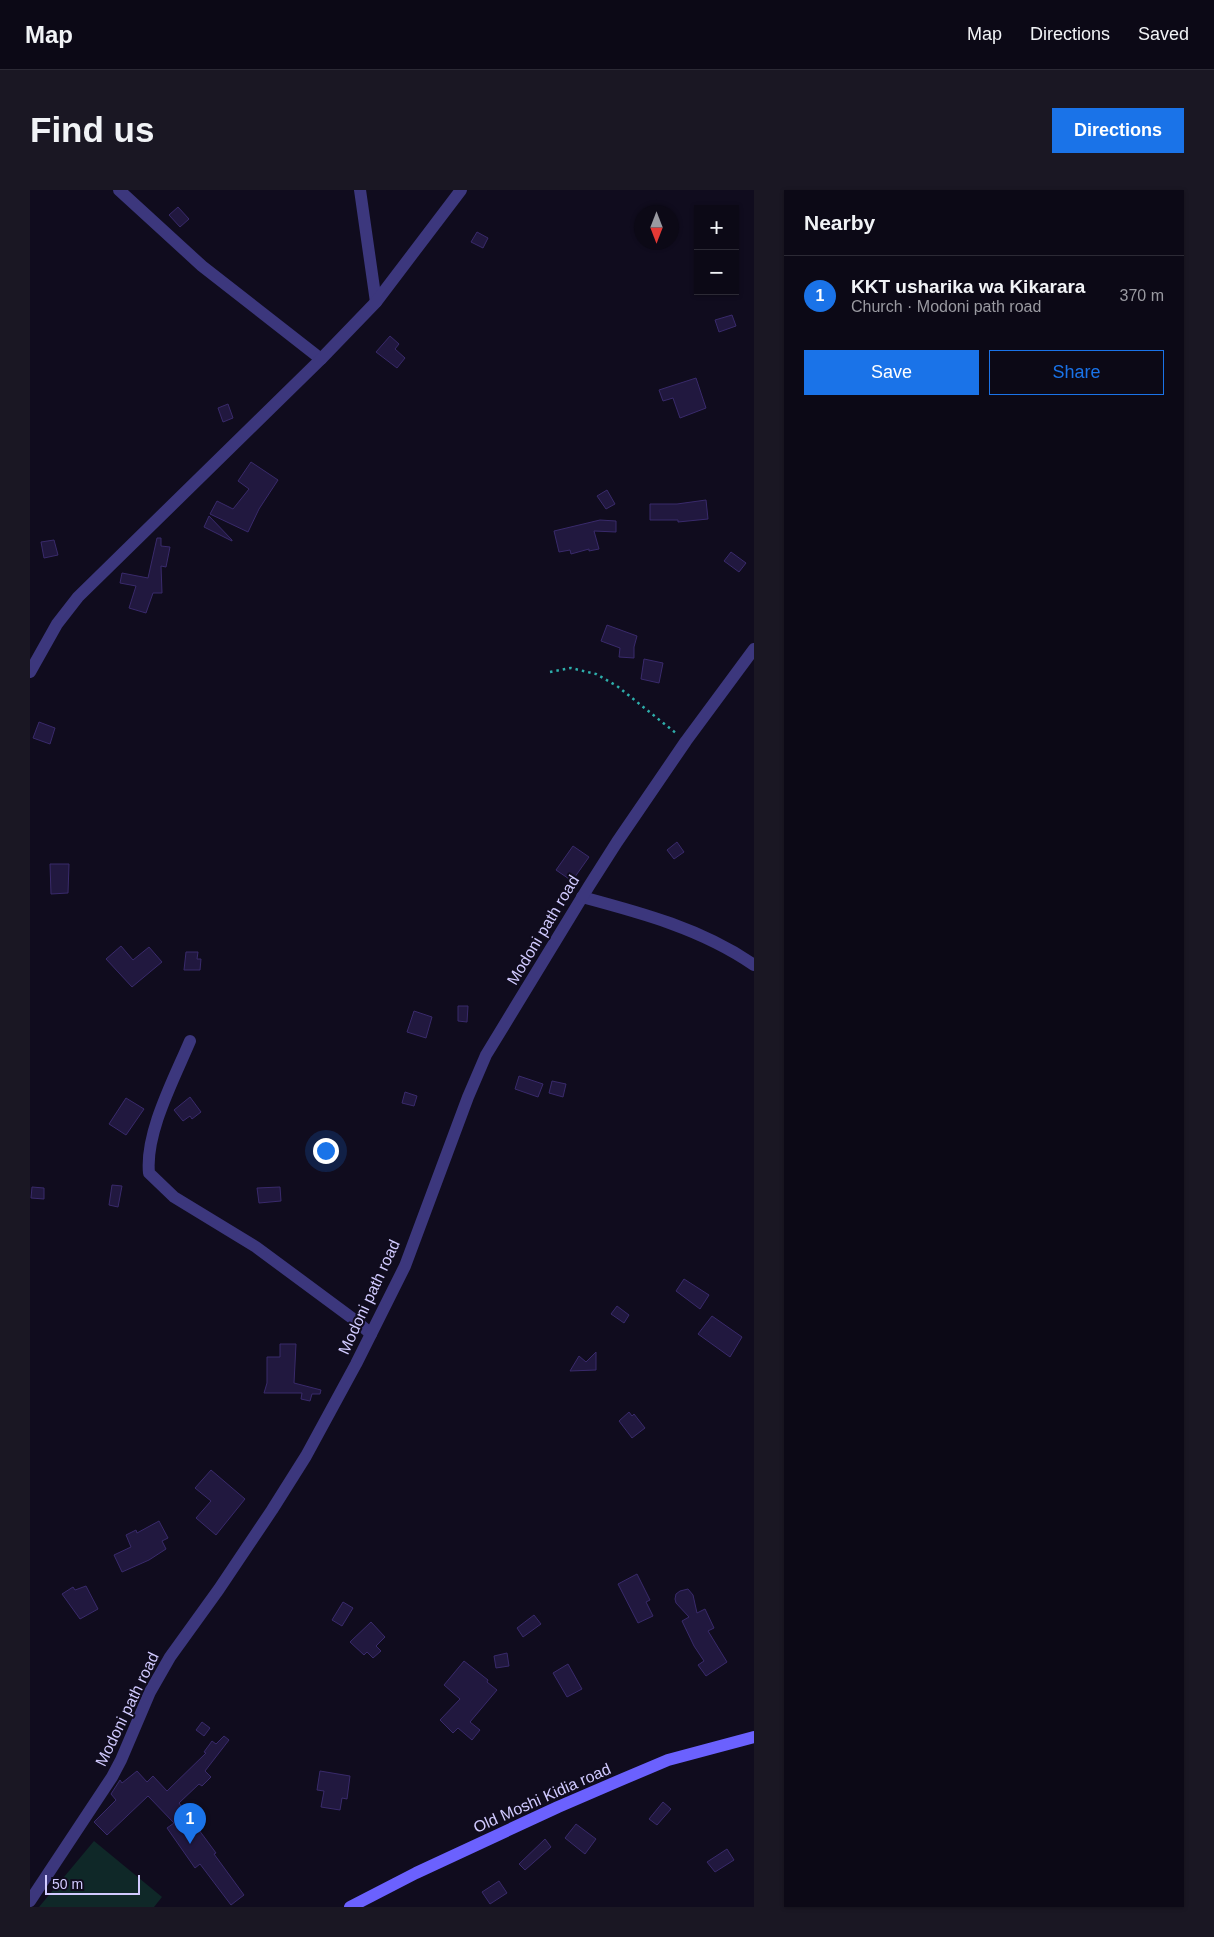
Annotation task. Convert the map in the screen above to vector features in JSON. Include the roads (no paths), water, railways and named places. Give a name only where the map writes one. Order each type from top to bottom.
[{"type":"street","points":[[119,190],[202,266],[321,359]]},
{"type":"street","points":[[360,190],[376,302]]},
{"type":"street","points":[[30,672],[57,624],[78,597],[321,359],[376,302],[461,190]]},
{"type":"street","name":"Modoni path road","points":[[30,1901],[112,1777],[150,1692],[170,1656],[224,1581],[306,1456],[405,1266],[468,1097],[486,1055],[582,897],[686,741],[754,649]]},
{"type":"street","points":[[582,897],[650,916],[690,930],[754,965]]},
{"type":"street","points":[[190,1041],[158,1117],[148,1161],[149,1173],[174,1197],[256,1247],[371,1334]]},
{"type":"street","name":"Old Moshi Kidia road","points":[[350,1907],[558,1807],[668,1760],[754,1737]]},
{"type":"place","name":"KKT usharika wa Kikarara","points":[[190,1844]]}]
